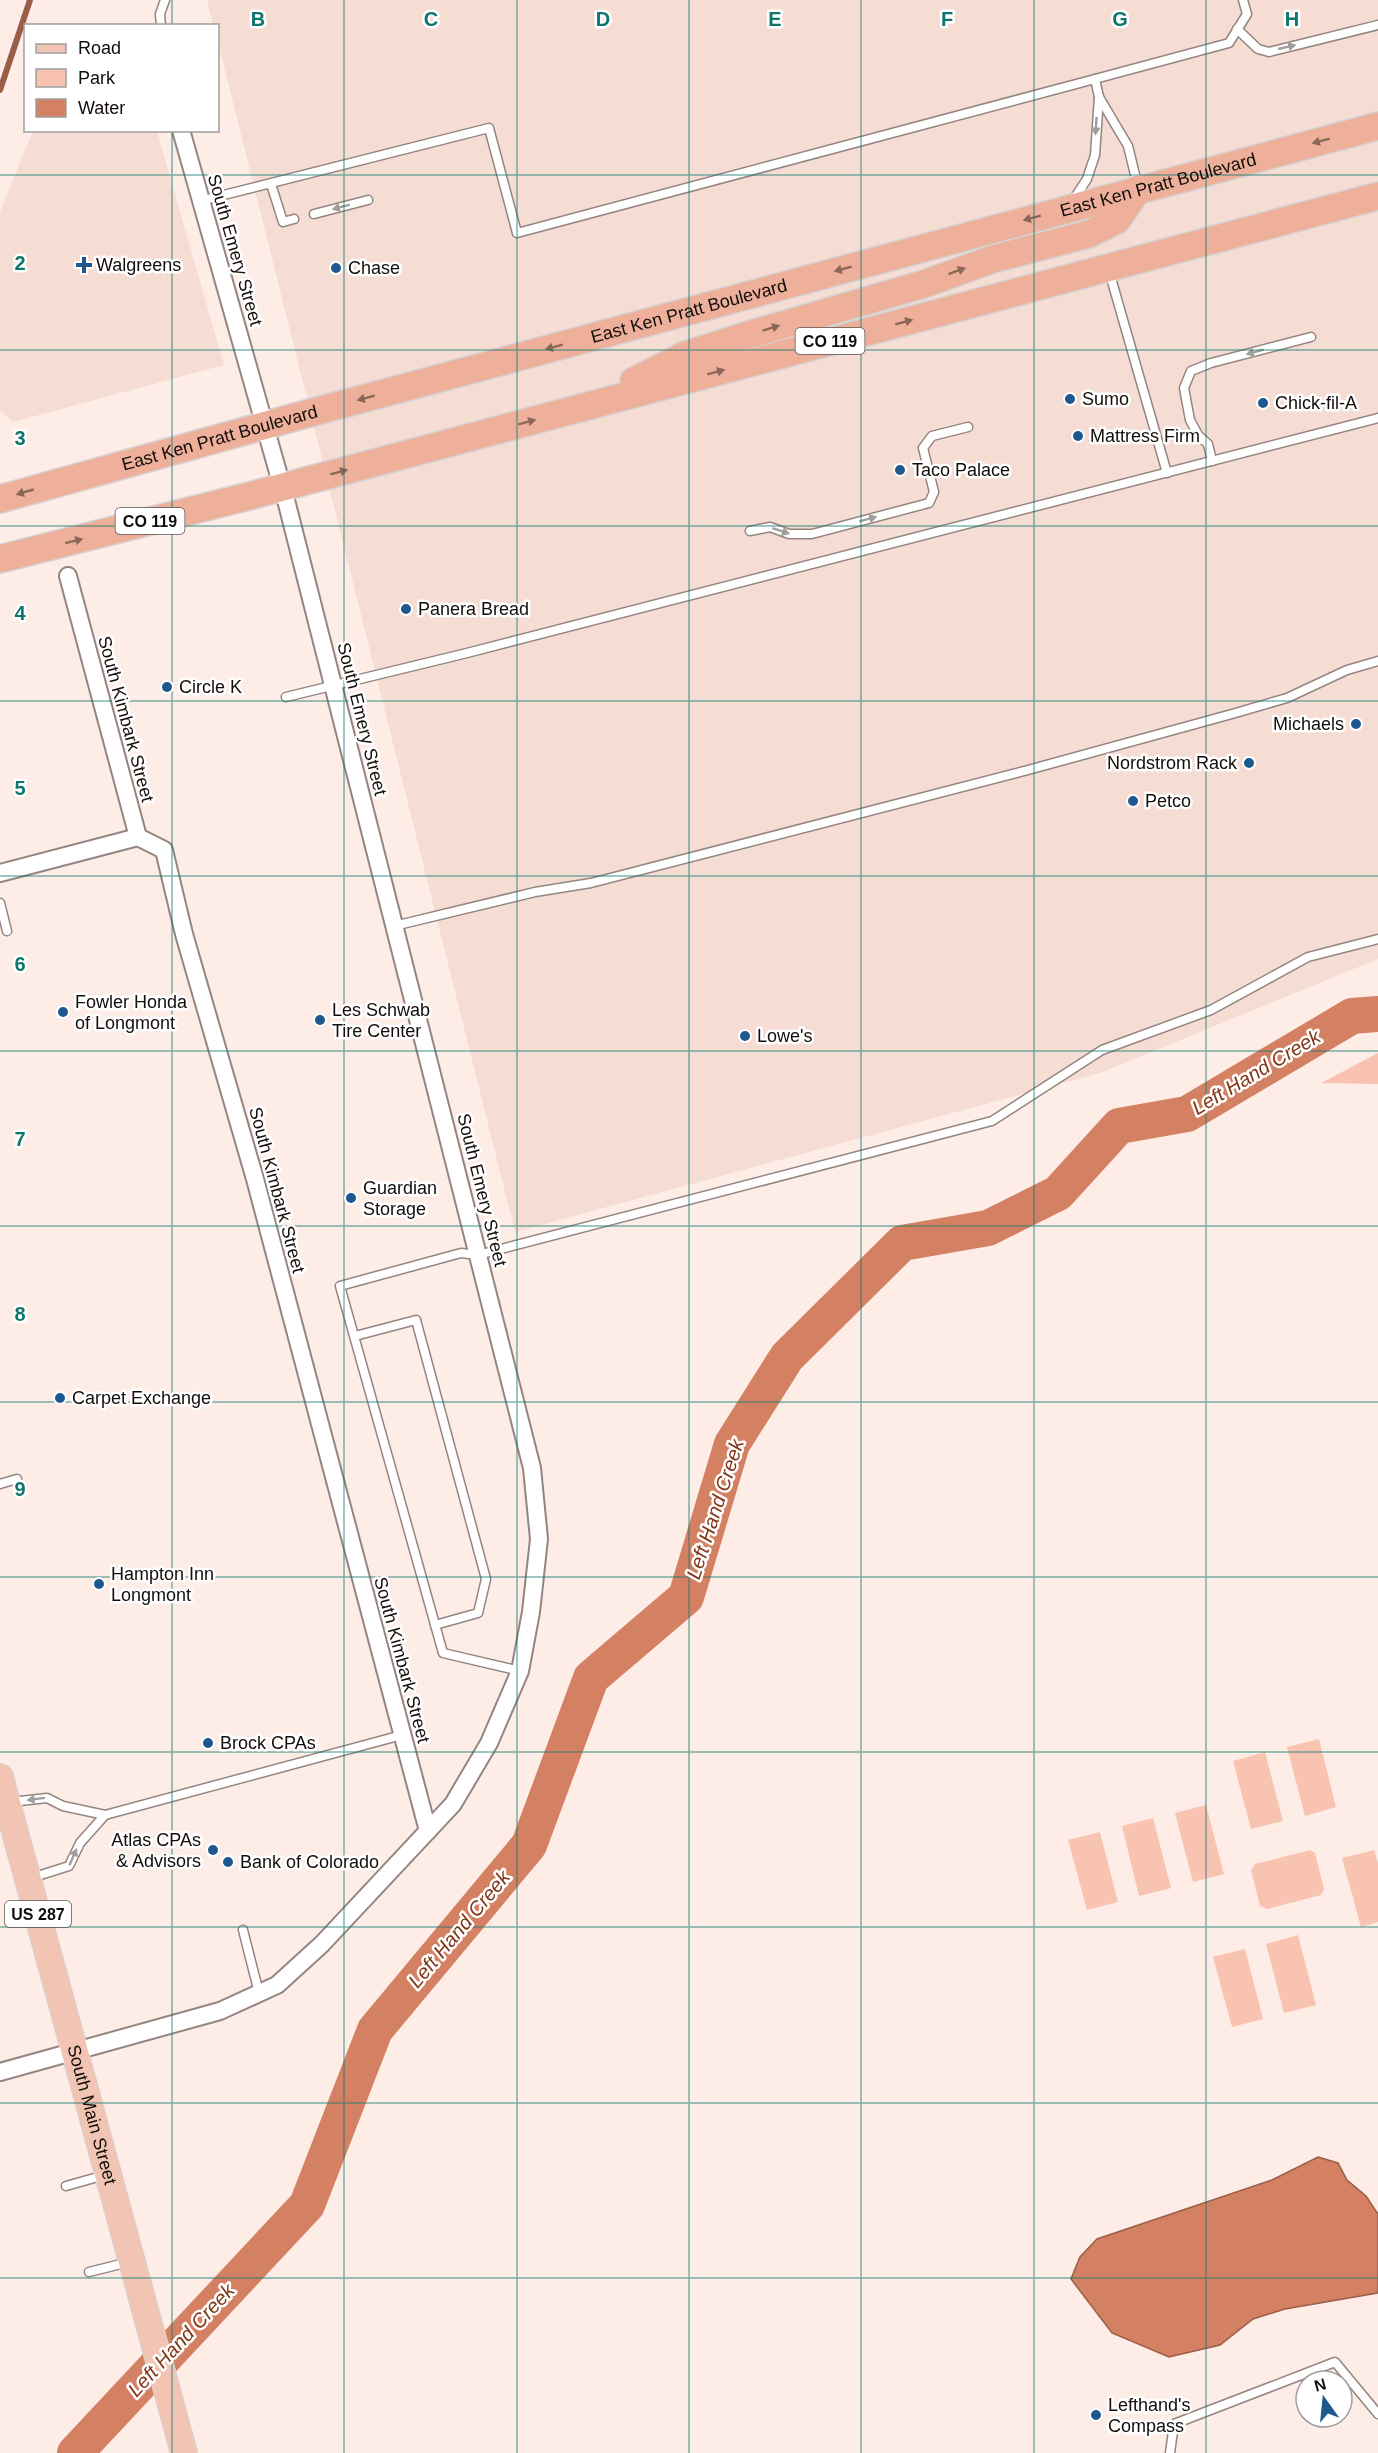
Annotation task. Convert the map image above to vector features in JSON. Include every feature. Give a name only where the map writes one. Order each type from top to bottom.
[{"type":"highway","name":"East Ken Pratt Boulevard","points":[[0,499],[1138,189],[1378,126]]},
{"type":"highway","points":[[582,407],[696,352],[801,318],[924,284],[993,259],[1096,231],[1117,220],[1138,189]]},
{"type":"highway","name":"CO 119","points":[[0,559],[282,487],[1378,196]]},
{"type":"main road","name":"South Main Street","points":[[0,1777],[184,2452]]},
{"type":"street","name":"South Emery Street","points":[[0,2072],[220,2011],[278,1985],[322,1944],[453,1804],[483,1753],[520,1671],[531,1612],[539,1539],[532,1468],[478,1255],[282,487],[182,132]]},
{"type":"street","name":"South Kimbark Street","points":[[68,576],[138,837],[164,850],[184,934],[255,1179],[428,1831]]},
{"type":"street","points":[[0,873],[138,837]]},
{"type":"lane","points":[[161,24],[160,14],[165,0]]},
{"type":"lane","points":[[200,201],[489,128],[517,233],[1229,43],[1247,14],[1243,0]]},
{"type":"lane","points":[[1238,29],[1258,49],[1269,52],[1378,25]]},
{"type":"lane","points":[[1068,208],[1086,179],[1095,155],[1099,97],[1095,79]]},
{"type":"lane","points":[[1099,97],[1128,146],[1138,189]]},
{"type":"lane","points":[[271,184],[282,222],[294,219]]},
{"type":"lane","points":[[314,214],[368,200]]},
{"type":"lane","points":[[1108,268],[1167,473]]},
{"type":"lane","points":[[1212,461],[1208,444],[1198,435],[1190,420],[1184,388],[1191,370],[1311,337]]},
{"type":"lane","points":[[286,697],[1378,418]]},
{"type":"lane","points":[[750,531],[770,527],[789,534],[812,534],[929,503],[934,492],[922,448],[932,436],[968,427]]},
{"type":"lane","points":[[394,926],[535,892],[591,883],[1028,770],[1287,698],[1347,670],[1378,661]]},
{"type":"lane","points":[[0,903],[7,931]]},
{"type":"lane","points":[[520,1671],[443,1653],[340,1286],[461,1253],[478,1255],[992,1121],[1102,1050],[1211,1010],[1308,957],[1378,939]]},
{"type":"lane","points":[[355,1336],[416,1320],[486,1579],[478,1613],[435,1625]]},
{"type":"lane","points":[[0,1484],[16,1479]]},
{"type":"lane","points":[[7,1803],[47,1798],[73,1809],[105,1815],[402,1735]]},
{"type":"lane","points":[[28,1879],[69,1866],[80,1843],[105,1815]]},
{"type":"lane","points":[[243,1930],[259,1993]]},
{"type":"lane","points":[[66,2186],[108,2174]]},
{"type":"lane","points":[[89,2272],[132,2262]]},
{"type":"lane","points":[[1170,2453],[1174,2424],[1335,2362],[1378,2414]]},
{"type":"shaded area","points":[[207,0],[1378,0],[1378,959],[1100,1073],[515,1232],[219,46],[219,24],[213,24]]},
{"type":"shaded area","points":[[33,132],[157,132],[224,365],[13,422],[0,411],[0,212]]},
{"type":"green space","points":[[1378,1053],[1378,1084],[1321,1083]]},
{"type":"green space","points":[[1319,1739],[1336,1807],[1305,1816],[1287,1747]]},
{"type":"green space","points":[[1265,1752],[1283,1821],[1251,1829],[1233,1761]]},
{"type":"green space","points":[[1206,1805],[1224,1874],[1193,1882],[1175,1813]]},
{"type":"green space","points":[[1153,1818],[1171,1888],[1139,1896],[1122,1826]]},
{"type":"green space","points":[[1100,1832],[1118,1902],[1087,1910],[1068,1840]]},
{"type":"green space","points":[[1310,1850],[1315,1853],[1324,1889],[1321,1895],[1267,1909],[1260,1906],[1251,1870],[1255,1864]]},
{"type":"green space","points":[[1374,1850],[1378,1863],[1378,1922],[1361,1927],[1342,1858]]},
{"type":"green space","points":[[1298,1935],[1316,2005],[1284,2013],[1266,1944]]},
{"type":"green space","points":[[1245,1949],[1263,2019],[1232,2027],[1213,1957]]},
{"type":"water","points":[[1318,2157],[1338,2163],[1347,2180],[1366,2196],[1378,2214],[1378,2293],[1285,2309],[1253,2319],[1220,2345],[1169,2357],[1112,2333],[1071,2279],[1080,2257],[1097,2239],[1272,2180]]},
{"type":"waterway","points":[[0,90],[30,0]]},
{"type":"waterway","name":"Left Hand Creek","points":[[75,2453],[307,2205],[375,2030],[529,1845],[591,1678],[686,1597],[732,1444],[787,1357],[902,1243],[988,1228],[1058,1193],[1119,1126],[1187,1114],[1352,1016],[1378,1014]]},
{"type":"place","name":"Walgreens","points":[[84,265]]},
{"type":"place","name":"Chase","points":[[336,268]]},
{"type":"place","name":"Sumo","points":[[1070,399]]},
{"type":"place","name":"Chick-fil-A","points":[[1263,403]]},
{"type":"place","name":"Mattress Firm","points":[[1078,436]]},
{"type":"place","name":"Taco Palace","points":[[900,470]]},
{"type":"place","name":"Panera Bread","points":[[406,609]]},
{"type":"place","name":"Circle K","points":[[167,687]]},
{"type":"place","name":"Michaels","points":[[1356,724]]},
{"type":"place","name":"Nordstrom Rack","points":[[1249,763]]},
{"type":"place","name":"Petco","points":[[1133,801]]},
{"type":"place","name":"Fowler Honda of Longmont","points":[[63,1012]]},
{"type":"place","name":"Les Schwab Tire Center","points":[[320,1020]]},
{"type":"place","name":"Lowe's","points":[[745,1036]]},
{"type":"place","name":"Guardian Storage","points":[[351,1198]]},
{"type":"place","name":"Carpet Exchange","points":[[60,1398]]},
{"type":"place","name":"Hampton Inn Longmont","points":[[99,1584]]},
{"type":"place","name":"Brock CPAs","points":[[208,1743]]},
{"type":"place","name":"Atlas CPAs & Advisors","points":[[213,1850]]},
{"type":"place","name":"Bank of Colorado","points":[[228,1862]]},
{"type":"place","name":"Lefthand's Compass","points":[[1096,2415]]}]
